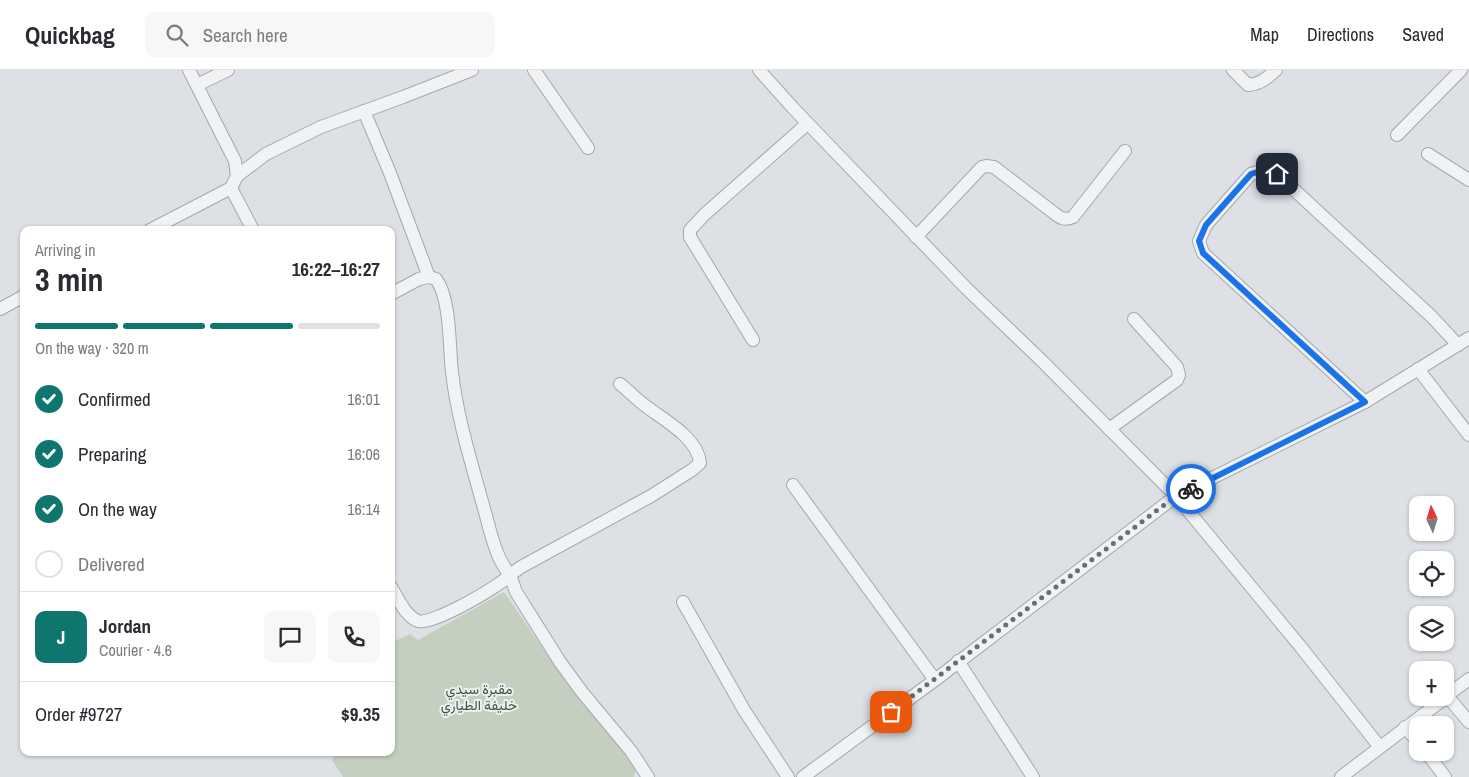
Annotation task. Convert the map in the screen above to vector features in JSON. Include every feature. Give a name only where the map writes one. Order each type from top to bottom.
[{"type":"street","points":[[189,70],[235,161],[237,176]]},
{"type":"street","points":[[197,85],[228,70]]},
{"type":"street","points":[[158,226],[231,188],[237,176],[258,158],[291,140],[472,70]]},
{"type":"street","points":[[534,70],[588,148]]},
{"type":"street","points":[[759,70],[807,124],[916,237],[1176,496],[1300,646],[1379,746]]},
{"type":"street","points":[[1234,70],[1248,85],[1257,84],[1265,80],[1276,70]]},
{"type":"street","points":[[1398,135],[1461,70]]},
{"type":"street","points":[[364,111],[390,173],[429,278]]},
{"type":"street","points":[[753,340],[690,237],[690,230],[701,218],[807,124]]},
{"type":"street","points":[[916,237],[982,167],[986,166],[994,166],[1062,219],[1073,217],[1125,151]]},
{"type":"street","points":[[1428,154],[1469,180]]},
{"type":"street","points":[[803,777],[935,680],[1176,496],[1365,402],[1464,341],[1432,317],[1277,174],[1264,170],[1251,174],[1206,225],[1199,241],[1203,253],[1365,402]]},
{"type":"street","points":[[231,188],[251,226]]},
{"type":"street","points":[[395,292],[419,279],[429,278],[436,280],[442,292],[448,320],[452,372],[459,418],[493,541],[505,569],[510,575],[516,592],[560,662],[582,692],[631,750],[648,777]]},
{"type":"street","points":[[0,309],[20,298]]},
{"type":"street","points":[[1109,429],[1177,380],[1179,375],[1177,367],[1134,319]]},
{"type":"street","points":[[1418,369],[1469,435]]},
{"type":"street","points":[[395,593],[409,614],[416,620],[423,622],[441,616],[500,584],[521,567],[652,496],[700,463],[695,451],[680,431],[620,384]]},
{"type":"street","points":[[793,485],[935,680]]},
{"type":"street","points":[[683,602],[744,710],[788,777]]},
{"type":"street","points":[[958,661],[1033,777]]},
{"type":"street","points":[[1454,691],[1469,679]]},
{"type":"street","points":[[1341,777],[1379,746],[1434,706]]},
{"type":"street","points":[[1454,706],[1469,722]]},
{"type":"street","points":[[1405,727],[1409,732]]},
{"type":"street","points":[[1433,761],[1446,777]]},
{"type":"green space","name":"مقبرة سيدي خليفة الطياري","points":[[504,592],[565,680],[636,768],[634,777],[343,777],[332,760],[334,756],[395,756],[395,641],[410,634],[418,640]]},
{"type":"way so far","points":[[891,712],[1176,496],[1191,489]]},
{"type":"route","points":[[1191,489],[1365,402],[1203,253],[1199,241],[1206,225],[1251,174],[1264,170],[1277,174]]}]
